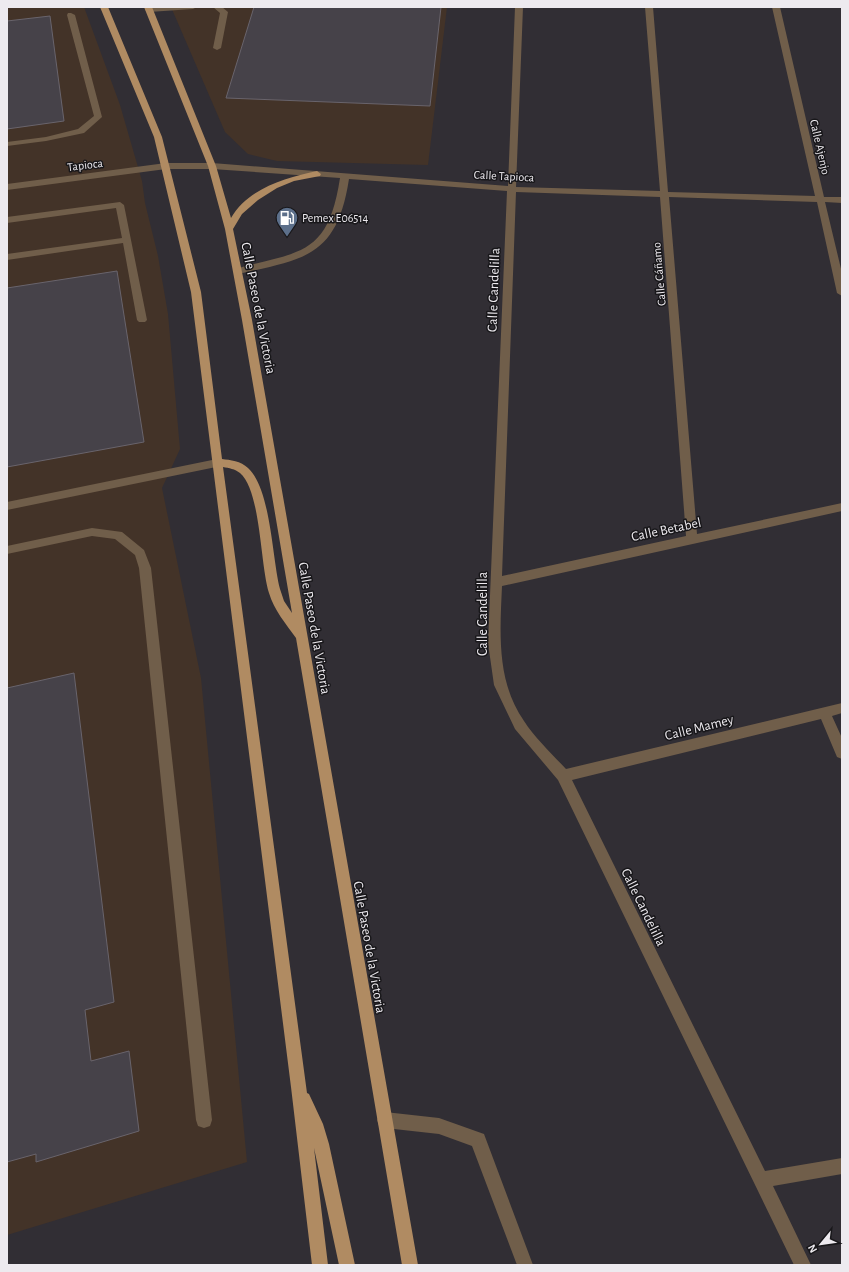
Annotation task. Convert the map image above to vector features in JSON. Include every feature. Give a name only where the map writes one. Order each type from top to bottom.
[{"type":"main road","points":[[104,7],[156,130],[196,292],[299,1087],[320,1265]]},
{"type":"main road","name":"Calle Paseo de la Victoria","points":[[148,8],[212,166],[229,229],[238,271],[410,1265]]},
{"type":"main road","points":[[229,229],[238,213],[254,198],[274,186],[292,179],[317,174]]},
{"type":"main road","points":[[217,463],[232,464],[245,472],[255,488],[262,518],[268,564],[274,591],[283,610],[302,636]]},
{"type":"main road","points":[[299,1087],[316,1127],[328,1175],[340,1240],[347,1265]]},
{"type":"street","points":[[148,8],[193,7]]},
{"type":"street","points":[[217,7],[224,12],[217,48]]},
{"type":"street","name":"Calle Candelilla","points":[[519,7],[494,643],[500,685],[519,725],[563,776],[803,1265]]},
{"type":"street","name":"Calle Cáñamo","points":[[649,7],[692,539]]},
{"type":"street","name":"Calle Ajenjo","points":[[776,7],[842,293]]},
{"type":"street","points":[[7,144],[46,139],[81,131],[98,117],[71,15]]},
{"type":"street","name":"Calle Tapioca","points":[[166,166],[212,166],[512,189],[842,200]]},
{"type":"street","name":"Tapioca","points":[[7,187],[166,166]]},
{"type":"street","points":[[238,271],[279,261],[304,252],[323,240],[336,216],[346,176]]},
{"type":"street","points":[[7,220],[120,205],[142,320]]},
{"type":"street","points":[[7,257],[126,240]]},
{"type":"street","points":[[7,506],[217,463]]},
{"type":"street","name":"Calle Betabel","points":[[496,582],[842,507]]},
{"type":"street","points":[[7,550],[92,532],[118,535],[140,552],[145,568],[204,1120]]},
{"type":"street","name":"Calle Mamey","points":[[563,776],[842,708]]},
{"type":"street","points":[[824,712],[842,753]]},
{"type":"street","points":[[385,1120],[439,1126],[478,1140],[525,1265]]},
{"type":"street","points":[[761,1180],[842,1166]]},
{"type":"shaded area","points":[[7,7],[84,7],[120,105],[142,181],[145,203],[158,256],[168,314],[180,449],[162,488],[201,678],[247,1162],[7,1235]]},
{"type":"shaded area","points":[[171,7],[447,7],[428,165],[277,161],[248,154],[225,132]]},
{"type":"building","points":[[254,7],[441,7],[430,106],[226,98]]},
{"type":"building","points":[[50,16],[64,121],[7,129],[7,21]]},
{"type":"building","points":[[117,271],[144,442],[7,467],[7,288]]},
{"type":"building","points":[[74,673],[114,1002],[85,1010],[91,1061],[129,1051],[139,1131],[36,1162],[36,1154],[7,1162],[7,688]]},
{"type":"place","name":"Pemex E06514","points":[[287,238]]}]
